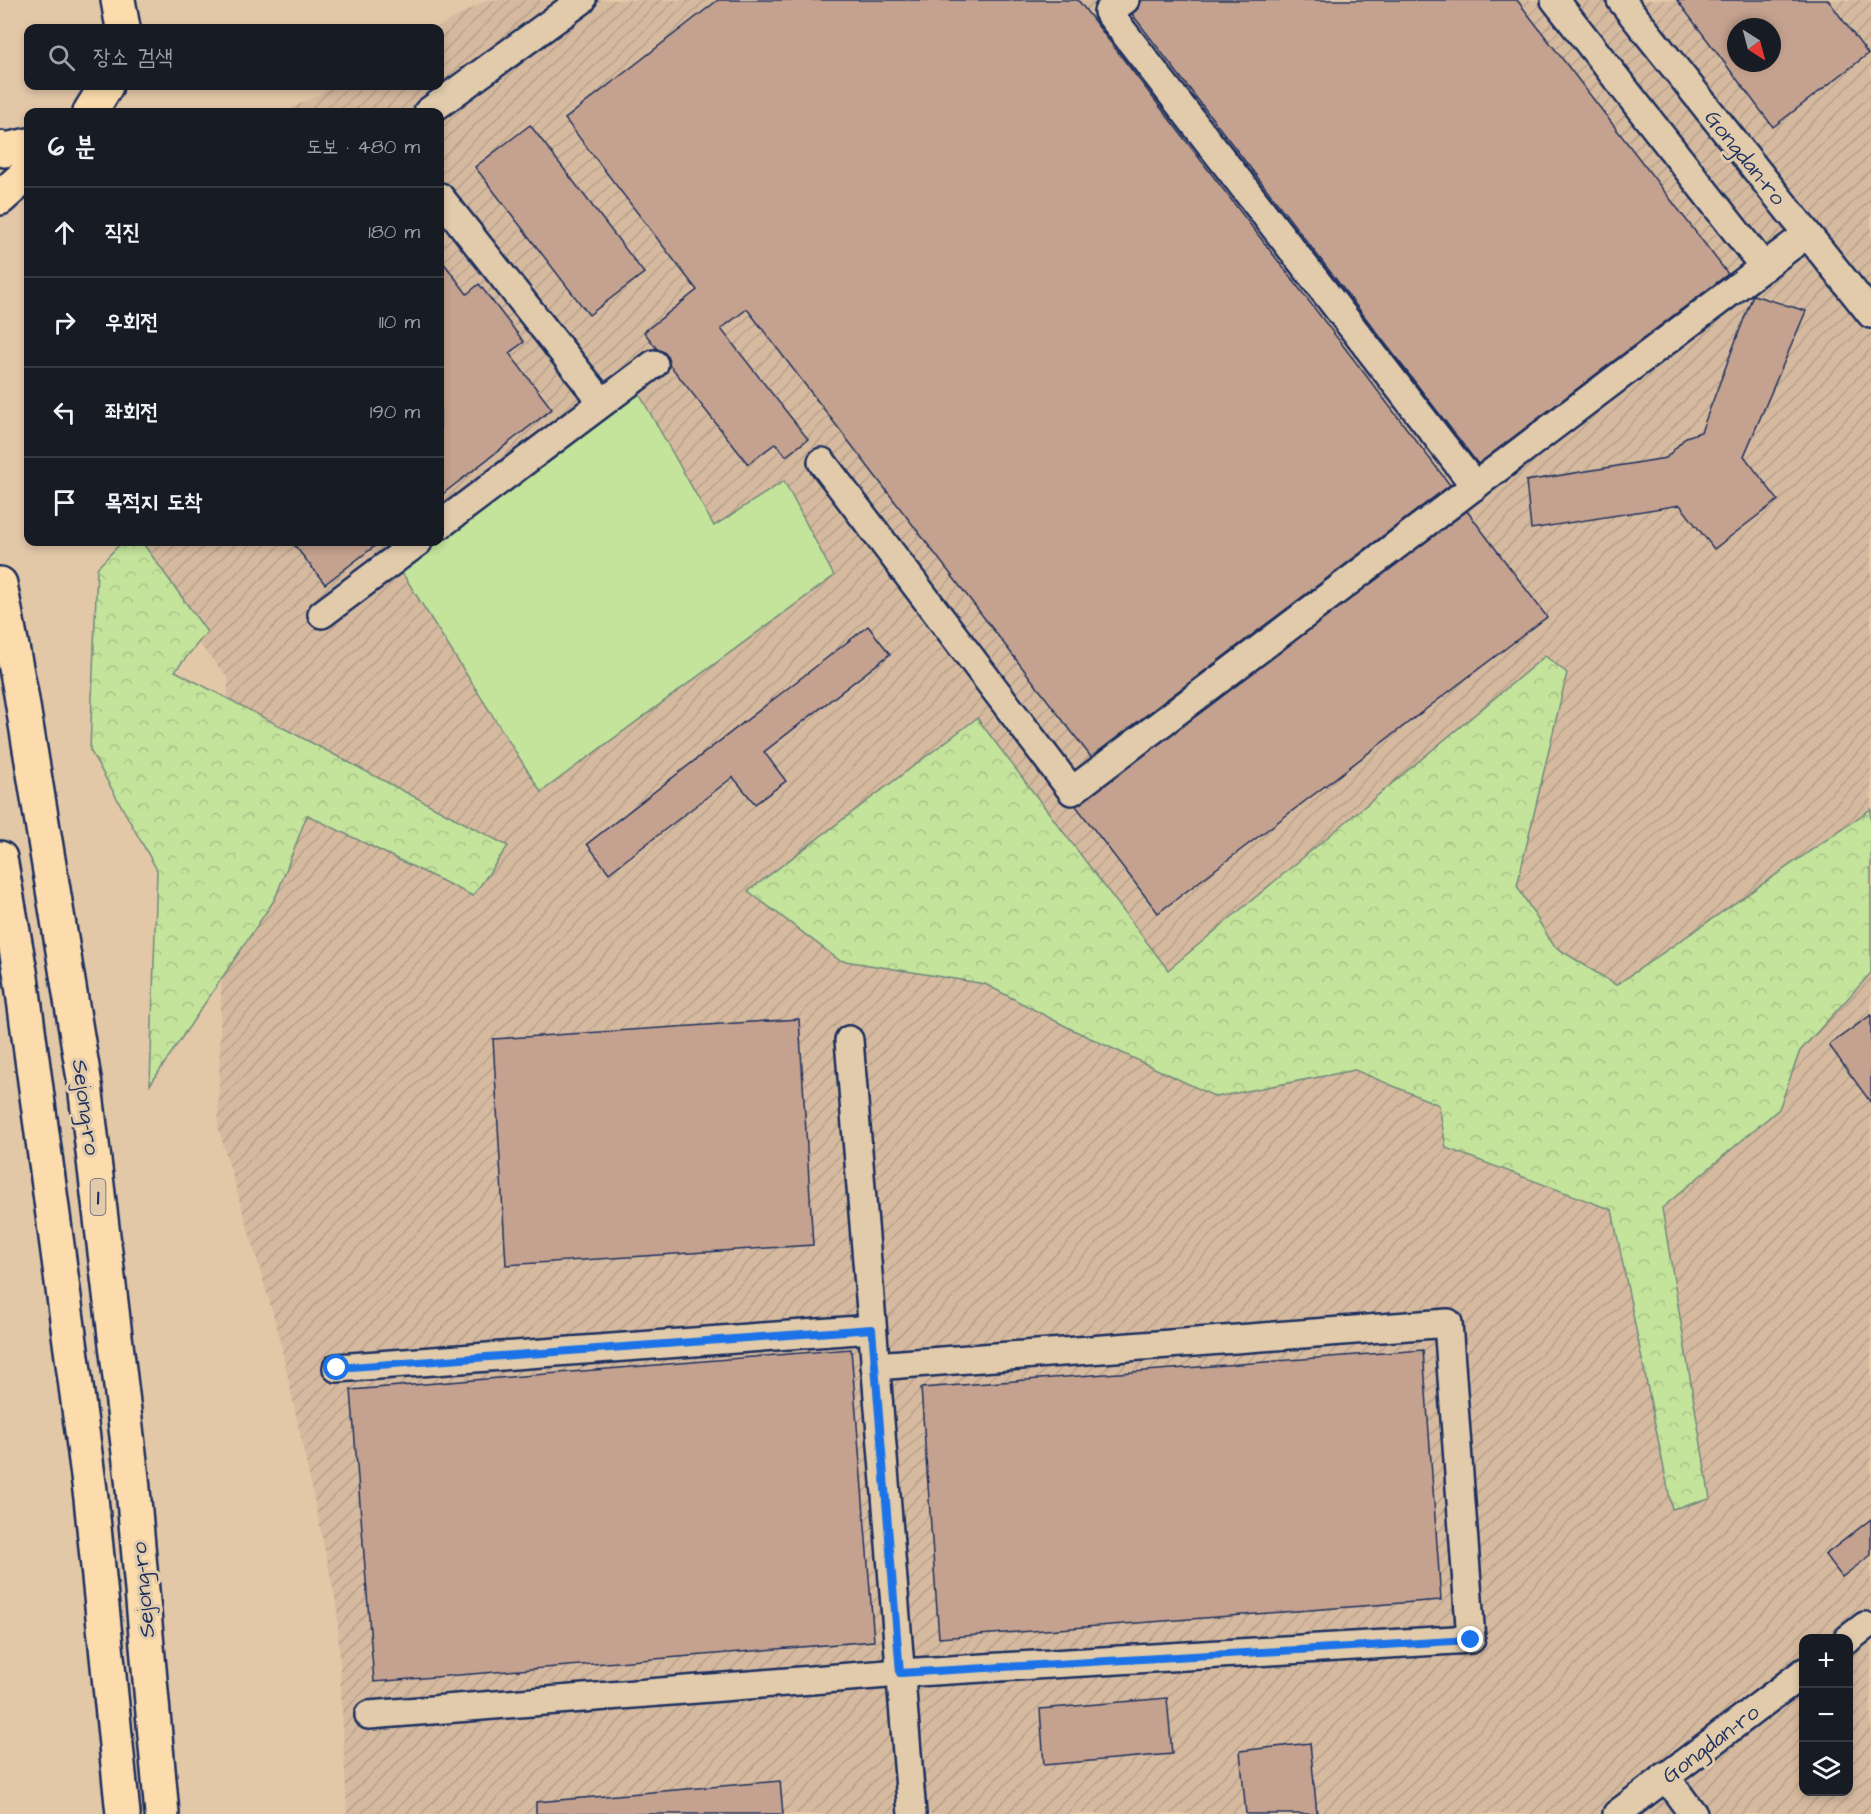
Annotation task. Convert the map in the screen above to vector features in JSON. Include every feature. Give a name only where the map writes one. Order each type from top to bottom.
[{"type":"highway","points":[[118,0],[122,24]]},
{"type":"highway","points":[[92,108],[104,90]]},
{"type":"highway","points":[[0,148],[5,150],[24,146]]},
{"type":"highway","points":[[0,198],[24,176]]},
{"type":"highway","name":"Sejong-ro","points":[[0,584],[21,694],[85,1085],[132,1478],[164,1806]]},
{"type":"highway","name":"Sejong-ro","points":[[0,858],[21,977],[91,1498],[123,1814]]},
{"type":"street","points":[[434,108],[582,0]]},
{"type":"street","points":[[1555,0],[1764,267]]},
{"type":"street","name":"Gongdan-ro","points":[[1621,0],[1871,314]]},
{"type":"street","points":[[1111,4],[1475,486]]},
{"type":"street","points":[[444,201],[602,402]]},
{"type":"street","points":[[822,462],[1072,791],[1807,234]]},
{"type":"street","points":[[444,522],[654,364]]},
{"type":"street","points":[[322,614],[413,546]]},
{"type":"street","points":[[849,1040],[912,1814]]},
{"type":"street","points":[[369,1715],[900,1673],[1471,1640],[1448,1323],[875,1366]]},
{"type":"street","points":[[337,1368],[872,1329]]},
{"type":"street","name":"Gongdan-ro","points":[[1617,1814],[1799,1675]]},
{"type":"street","points":[[1665,1776],[1693,1814]]},
{"type":"shaded area","points":[[487,0],[1871,0],[1871,1814],[347,1814],[337,1607],[278,1331],[218,1127],[228,678],[116,546],[444,546],[444,108],[293,108],[326,90],[444,90],[443,24]]},
{"type":"green space","points":[[637,390],[714,526],[784,481],[834,576],[541,792],[399,568],[429,546],[444,546],[444,535]]},
{"type":"green space","points":[[118,546],[145,546],[207,632],[175,671],[508,846],[473,896],[307,815],[275,899],[150,1085],[157,870],[90,750],[97,568]]},
{"type":"green space","points":[[1545,656],[1567,673],[1517,886],[1554,946],[1616,985],[1871,809],[1871,973],[1800,1051],[1779,1109],[1662,1208],[1710,1499],[1672,1509],[1612,1210],[1446,1148],[1439,1105],[1355,1070],[1216,1097],[1071,1029],[985,984],[839,960],[748,891],[977,718],[1168,970]]},
{"type":"building","points":[[718,0],[1078,0],[1450,485],[1091,757],[747,309],[721,329],[808,439],[786,456],[776,443],[748,464],[669,364],[666,354],[657,349],[644,332],[697,290],[565,119]]},
{"type":"building","points":[[1142,0],[1517,0],[1728,274],[1478,464],[1132,14]]},
{"type":"building","points":[[1677,0],[1828,0],[1868,54],[1773,127],[1731,72],[1781,72],[1781,18],[1727,18],[1727,66]]},
{"type":"building","points":[[530,125],[644,273],[589,315],[475,167]]},
{"type":"building","points":[[444,263],[467,294],[479,284],[524,342],[509,353],[552,409],[444,493]]},
{"type":"building","points":[[1753,295],[1806,311],[1744,456],[1778,500],[1714,549],[1680,505],[1531,529],[1526,481],[1666,458],[1686,437],[1701,432]]},
{"type":"building","points":[[1467,511],[1547,617],[1158,913],[1076,806]]},
{"type":"building","points":[[295,546],[375,546],[325,584]]},
{"type":"building","points":[[868,626],[890,654],[764,752],[786,781],[755,804],[733,777],[609,873],[587,844]]},
{"type":"building","points":[[1871,1015],[1871,1103],[1829,1045]]},
{"type":"building","points":[[799,1019],[813,1245],[506,1265],[493,1039]]},
{"type":"building","points":[[851,1349],[874,1641],[374,1682],[351,1390]]},
{"type":"building","points":[[1423,1350],[1441,1600],[939,1638],[921,1388]]},
{"type":"building","points":[[1871,1519],[1871,1555],[1842,1577],[1825,1555]]},
{"type":"building","points":[[1167,1698],[1172,1754],[1044,1765],[1040,1709]]},
{"type":"building","points":[[1310,1743],[1317,1814],[1246,1814],[1240,1751]]},
{"type":"building","points":[[780,1781],[783,1814],[536,1814],[536,1802]]},
{"type":"route","points":[[337,1368],[872,1329],[900,1673],[1471,1640]]}]
